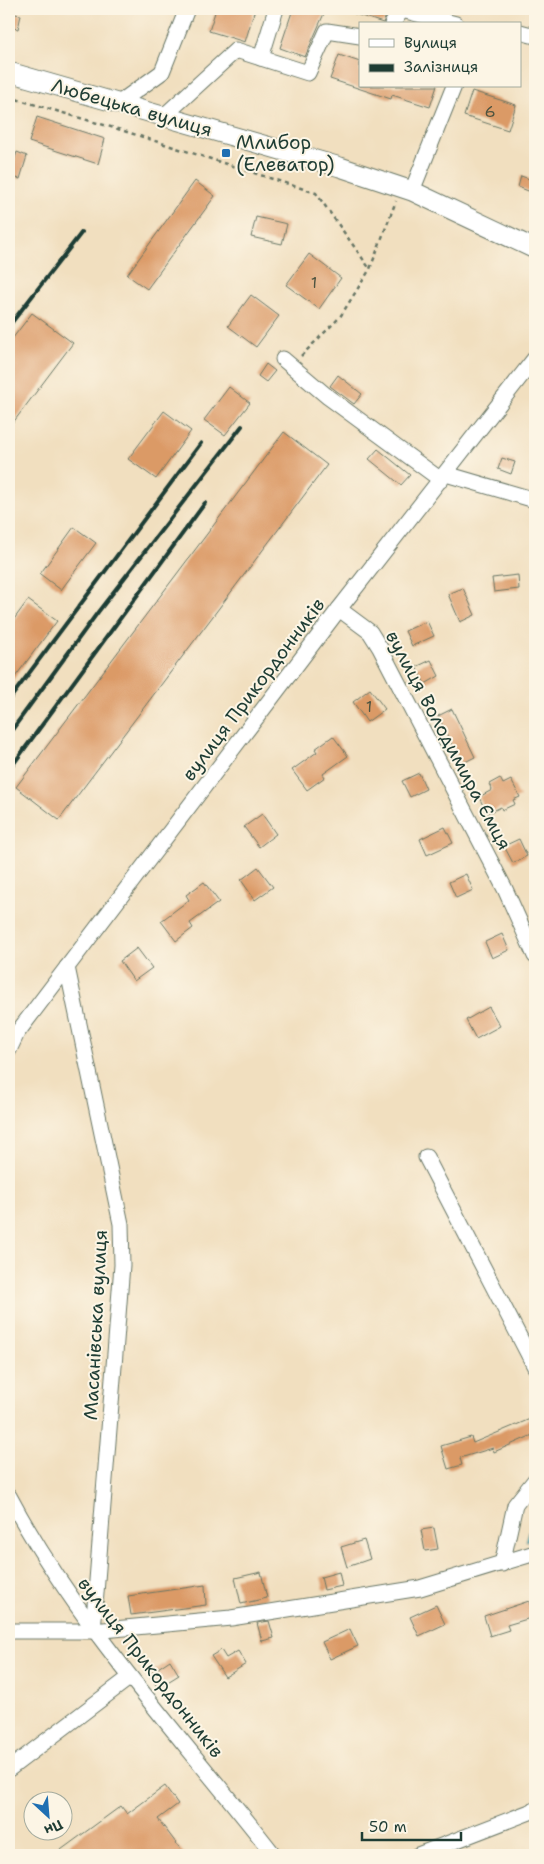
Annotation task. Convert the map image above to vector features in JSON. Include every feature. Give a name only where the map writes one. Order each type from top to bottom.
[{"type":"main road","name":"Любецька вулиця","points":[[9,72],[340,166],[407,189],[535,248]]},
{"type":"street","points":[[119,103],[162,72],[187,9]]},
{"type":"street","points":[[261,58],[276,9]]},
{"type":"street","points":[[393,22],[402,9],[449,22]]},
{"type":"street","points":[[164,116],[236,50],[308,73],[327,30],[359,36]]},
{"type":"street","points":[[522,33],[535,36]]},
{"type":"street","points":[[407,189],[453,88]]},
{"type":"street","name":"вулиця Прикордонників","points":[[9,1050],[17,1033],[339,609],[535,358]]},
{"type":"street","points":[[288,362],[328,397],[443,477],[535,500]]},
{"type":"street","name":"вулиця Володимира Ємця","points":[[339,609],[370,632],[380,648],[505,889],[535,956]]},
{"type":"street","name":"Масанівська вулиця","points":[[67,967],[121,1224],[122,1266],[93,1630]]},
{"type":"street","points":[[426,1157],[535,1366]]},
{"type":"street","points":[[502,1564],[515,1505],[535,1480]]},
{"type":"street","name":"вулиця Прикордонників","points":[[9,1496],[32,1539],[93,1630],[129,1678],[274,1855]]},
{"type":"street","points":[[9,1631],[93,1630],[231,1618],[420,1588],[535,1553]]},
{"type":"street","points":[[9,1769],[129,1678]]},
{"type":"street","points":[[418,1855],[535,1810]]},
{"type":"path","points":[[9,97],[121,130],[316,193],[370,269]]},
{"type":"path","points":[[288,362],[340,317],[370,269],[407,189]]},
{"type":"water","points":[[535,1512],[535,1538],[526,1541]]},
{"type":"building","points":[[216,9],[255,9],[245,42],[209,31]]},
{"type":"building","points":[[293,9],[326,9],[305,57],[280,48]]},
{"type":"building","points":[[347,9],[389,9],[383,22],[346,11]]},
{"type":"building","points":[[9,13],[21,15],[18,29],[9,27]]},
{"type":"building","points":[[339,55],[359,62],[359,88],[436,88],[430,107],[392,95],[391,99],[330,79]]},
{"type":"building","points":[[472,91],[516,105],[508,130],[464,116]]},
{"type":"building","points":[[37,117],[105,139],[98,164],[29,142]]},
{"type":"building","points":[[17,152],[27,156],[20,179],[9,176]]},
{"type":"building","points":[[521,176],[535,181],[531,192],[518,187]]},
{"type":"building","points":[[195,181],[215,196],[147,289],[127,275]]},
{"type":"building","points":[[256,217],[287,224],[282,244],[251,237]]},
{"type":"building","points":[[309,254],[341,278],[319,309],[286,285]]},
{"type":"building","points":[[251,295],[279,316],[256,347],[228,326]]},
{"type":"building","points":[[32,313],[73,343],[9,428],[9,343]]},
{"type":"building","points":[[266,364],[275,371],[266,382],[258,376]]},
{"type":"building","points":[[338,375],[362,394],[354,404],[330,386]]},
{"type":"building","points":[[229,387],[250,403],[225,435],[204,420]]},
{"type":"building","points":[[164,411],[191,431],[156,479],[128,459]]},
{"type":"building","points":[[284,432],[327,465],[59,820],[16,787]]},
{"type":"building","points":[[378,449],[410,475],[401,485],[369,459]]},
{"type":"building","points":[[502,458],[515,462],[511,474],[498,469]]},
{"type":"building","points":[[74,527],[96,543],[61,590],[40,574]]},
{"type":"building","points":[[518,575],[519,589],[494,592],[492,578]]},
{"type":"building","points":[[463,588],[475,615],[460,622],[448,594]]},
{"type":"building","points":[[28,600],[57,621],[9,685],[9,626]]},
{"type":"building","points":[[427,621],[434,636],[412,646],[405,631]]},
{"type":"building","points":[[431,660],[439,676],[425,684],[416,667]]},
{"type":"building","points":[[370,689],[385,709],[367,722],[353,702]]},
{"type":"building","points":[[452,709],[475,757],[461,764],[438,716]]},
{"type":"building","points":[[333,736],[348,756],[323,774],[325,777],[307,790],[292,770],[317,752],[315,749]]},
{"type":"building","points":[[419,773],[426,789],[410,797],[402,781]]},
{"type":"building","points":[[500,778],[503,784],[511,780],[520,797],[513,800],[515,804],[502,810],[501,807],[487,814],[479,797],[492,790],[489,784]]},
{"type":"building","points":[[262,814],[276,834],[259,847],[244,827]]},
{"type":"building","points":[[445,827],[453,843],[427,855],[420,839]]},
{"type":"building","points":[[519,839],[527,856],[513,863],[504,846]]},
{"type":"building","points":[[258,867],[273,887],[255,900],[241,880]]},
{"type":"building","points":[[466,874],[473,890],[456,898],[449,882]]},
{"type":"building","points":[[204,882],[219,902],[190,923],[193,928],[176,941],[161,921],[189,900],[186,895]]},
{"type":"building","points":[[502,934],[509,950],[492,958],[485,942]]},
{"type":"building","points":[[137,948],[152,968],[134,981],[120,961]]},
{"type":"building","points":[[489,1007],[500,1026],[476,1039],[466,1020]]},
{"type":"building","points":[[535,1417],[535,1434],[494,1452],[493,1448],[460,1458],[462,1465],[448,1469],[441,1446],[471,1437],[473,1443]]},
{"type":"building","points":[[434,1528],[438,1549],[425,1551],[421,1530]]},
{"type":"building","points":[[364,1540],[370,1559],[347,1567],[341,1547]]},
{"type":"building","points":[[261,1572],[267,1598],[241,1604],[235,1578]]},
{"type":"building","points":[[339,1572],[342,1586],[324,1590],[321,1577]]},
{"type":"building","points":[[205,1585],[206,1605],[131,1615],[128,1596]]},
{"type":"building","points":[[529,1601],[534,1617],[507,1625],[509,1630],[490,1636],[484,1616]]},
{"type":"building","points":[[436,1605],[445,1624],[419,1636],[410,1617]]},
{"type":"building","points":[[269,1621],[274,1638],[262,1641],[257,1623]]},
{"type":"building","points":[[350,1629],[358,1646],[330,1659],[322,1642]]},
{"type":"building","points":[[221,1650],[226,1658],[238,1651],[246,1664],[225,1677],[211,1656]]},
{"type":"building","points":[[170,1660],[179,1675],[158,1688],[149,1674]]},
{"type":"building","points":[[165,1786],[178,1804],[158,1819],[185,1855],[54,1855],[121,1806],[127,1814]]},
{"type":"railway","points":[[9,326],[82,232]]},
{"type":"railway","points":[[9,734],[98,612],[242,426]]},
{"type":"railway","points":[[9,700],[201,443]]},
{"type":"railway","points":[[9,770],[205,503]]},
{"type":"place","name":"Млибор (Елеватор)","points":[[226,153]]}]
